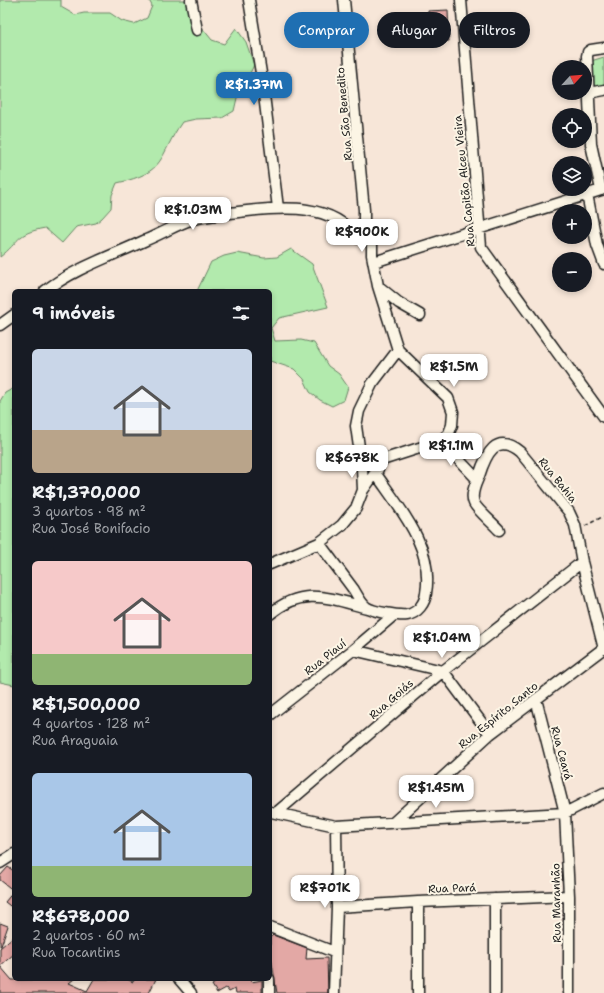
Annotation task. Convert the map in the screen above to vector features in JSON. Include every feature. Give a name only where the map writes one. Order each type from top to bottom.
[{"type":"street","points":[[191,0],[197,30]]},
{"type":"street","points":[[249,0],[262,79],[278,208]]},
{"type":"street","name":"Rua São Benedito","points":[[344,0],[364,210],[357,228]]},
{"type":"street","name":"Rua Capitão Alceu Vieira","points":[[461,0],[478,227],[481,247],[604,417]]},
{"type":"street","points":[[588,60],[588,52],[590,50],[604,48]]},
{"type":"street","points":[[592,92],[604,90]]},
{"type":"street","points":[[589,100],[591,144],[603,189],[592,192]]},
{"type":"street","points":[[373,258],[580,196]]},
{"type":"street","points":[[587,196],[597,245],[604,264]]},
{"type":"street","points":[[48,289],[55,283],[81,269],[191,220],[216,214],[278,208],[306,209],[319,212],[357,228],[370,229],[378,286],[398,350],[448,398],[453,412],[452,425],[449,433],[441,441],[382,460],[370,460],[359,449]]},
{"type":"street","points":[[357,228],[359,240],[373,258]]},
{"type":"street","points":[[359,240],[368,241],[372,235]]},
{"type":"street","points":[[378,286],[399,303],[420,315]]},
{"type":"street","points":[[0,325],[12,316]]},
{"type":"street","points":[[363,490],[362,468],[356,426],[364,398],[372,384],[398,350]]},
{"type":"street","points":[[441,441],[478,479]]},
{"type":"street","name":"Rua Bahia","points":[[499,530],[474,503],[473,492],[488,452],[495,446],[504,444],[512,446],[520,452],[569,512],[576,531],[582,562],[604,649]]},
{"type":"street","points":[[272,563],[319,543],[342,525],[356,508],[363,490],[376,474],[382,460]]},
{"type":"street","points":[[272,613],[292,599],[307,596],[326,597],[394,615],[408,615],[419,608],[425,600],[427,588],[425,564],[421,545],[413,529],[376,474]]},
{"type":"street","points":[[319,543],[367,608]]},
{"type":"street","name":"Rua Goiás","points":[[273,812],[443,671],[582,562]]},
{"type":"street","name":"Rua Piauí","points":[[272,713],[394,615]]},
{"type":"street","name":"Rua Espírito Santo","points":[[394,822],[490,734],[604,649]]},
{"type":"street","points":[[352,650],[443,671],[490,734]]},
{"type":"street","name":"Rua Ceará","points":[[536,699],[565,813]]},
{"type":"street","points":[[273,812],[336,826],[565,813],[604,793]]},
{"type":"street","name":"Rua Maranhão","points":[[565,813],[569,896],[569,993]]},
{"type":"street","points":[[334,993],[334,952],[337,907],[336,826]]},
{"type":"street","points":[[0,864],[9,857]]},
{"type":"street","name":"Rua Pará","points":[[337,907],[569,896]]},
{"type":"street","points":[[494,993],[495,899]]},
{"type":"street","points":[[418,902],[418,993]]},
{"type":"street","points":[[272,927],[334,952]]},
{"type":"street","points":[[181,981],[191,993]]},
{"type":"street","points":[[269,981],[269,993]]},
{"type":"path","points":[[576,531],[604,516]]},
{"type":"green space","points":[[0,0],[61,0],[61,7],[75,15],[84,13],[110,13],[122,21],[134,24],[147,18],[152,6],[149,0],[194,0],[203,29],[212,40],[224,44],[236,28],[246,42],[254,65],[249,75],[240,85],[234,111],[222,118],[196,119],[182,122],[159,162],[153,168],[145,174],[133,179],[117,183],[112,195],[111,208],[96,223],[76,227],[62,243],[45,228],[35,230],[19,239],[0,257]]},
{"type":"green space","points":[[604,57],[604,86],[595,88],[593,86],[592,61]]},
{"type":"green space","points":[[291,249],[312,264],[328,307],[279,318],[272,327],[272,289],[198,289],[211,262],[224,256],[237,253],[264,258],[277,257]]},
{"type":"green space","points":[[272,331],[275,341],[301,340],[314,343],[328,366],[339,374],[348,387],[344,400],[332,406],[320,400],[310,392],[304,379],[294,369],[272,362]]},
{"type":"green space","points":[[12,389],[12,685],[0,682],[0,401],[5,393]]},
{"type":"building","points":[[448,10],[448,12],[428,12]]},
{"type":"building","points":[[8,867],[12,870],[12,889],[0,880],[0,876]]},
{"type":"building","points":[[12,893],[12,907],[5,902]]},
{"type":"building","points":[[0,923],[8,926],[1,946],[0,946]]},
{"type":"building","points":[[273,935],[307,948],[306,959],[327,958],[328,993],[277,993],[272,963]]},
{"type":"building","points":[[12,938],[12,956],[0,966],[0,948]]},
{"type":"building","points":[[0,966],[12,981],[72,981],[69,983],[87,991],[93,981],[155,981],[149,993],[0,993]]},
{"type":"building","points":[[214,981],[262,981],[262,993],[236,993],[235,989],[229,992],[226,988],[217,993],[212,985],[215,983]]}]
